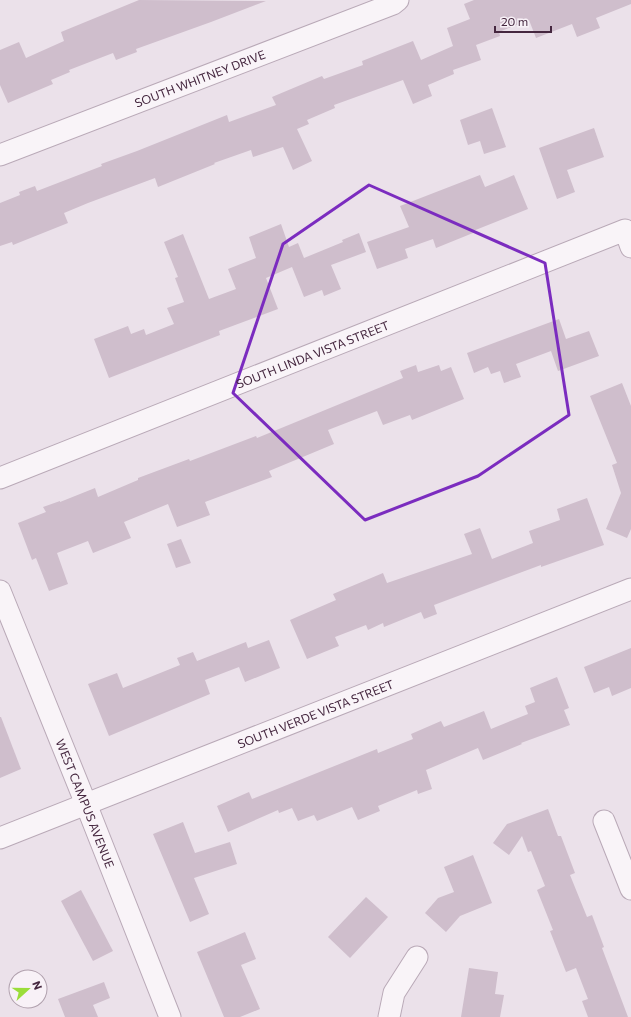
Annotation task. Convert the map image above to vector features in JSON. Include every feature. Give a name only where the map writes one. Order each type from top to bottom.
[{"type":"street","name":"SOUTH WHITNEY DRIVE","points":[[0,155],[385,7],[398,0]]},
{"type":"street","name":"SOUTH LINDA VISTA STREET","points":[[0,478],[628,238]]},
{"type":"street","name":"SOUTH VERDE VISTA STREET","points":[[0,838],[631,589]]},
{"type":"street","name":"WEST CAMPUS AVENUE","points":[[0,591],[170,1017]]},
{"type":"street","points":[[604,821],[631,889]]},
{"type":"street","points":[[389,1017],[394,993],[417,956]]},
{"type":"highlighted area","points":[[369,185],[545,263],[569,415],[478,476],[365,520],[233,393],[283,244]]},
{"type":"building","points":[[139,0],[266,1],[136,49],[137,52],[116,60],[113,53],[69,70],[70,72],[51,80],[53,84],[8,103],[0,85],[0,50],[19,42],[26,58],[64,41],[61,32]]},
{"type":"building","points":[[474,0],[631,0],[631,4],[596,18],[600,28],[577,37],[572,24],[536,38],[529,20],[499,32],[500,36],[476,45],[481,60],[453,70],[454,74],[428,85],[432,96],[413,104],[403,80],[334,105],[335,108],[307,120],[309,124],[297,129],[312,161],[293,170],[283,147],[253,157],[251,150],[214,163],[215,164],[158,187],[155,178],[88,203],[64,213],[68,223],[13,245],[12,242],[0,246],[0,203],[20,195],[19,192],[35,186],[37,191],[102,166],[101,164],[227,115],[229,122],[276,105],[272,97],[322,76],[324,79],[363,65],[362,61],[413,41],[421,60],[453,46],[447,28],[470,19],[464,4]]},
{"type":"building","points":[[492,108],[506,147],[484,154],[480,141],[468,145],[460,120]]},
{"type":"building","points":[[594,128],[604,157],[567,170],[575,192],[557,199],[539,148]]},
{"type":"building","points":[[480,175],[485,187],[514,175],[528,209],[473,231],[473,233],[436,248],[433,239],[405,249],[408,258],[377,269],[367,242],[409,227],[400,206]]},
{"type":"building","points":[[281,224],[289,247],[298,243],[304,258],[343,242],[342,240],[359,233],[366,252],[331,265],[341,289],[324,296],[322,290],[304,297],[292,267],[266,278],[278,309],[219,331],[220,335],[109,378],[94,339],[128,326],[131,334],[144,329],[146,335],[174,324],[167,308],[184,302],[175,278],[178,277],[164,242],[183,234],[209,299],[236,289],[228,269],[256,258],[249,237]]},
{"type":"building","points":[[559,319],[566,339],[589,331],[599,356],[558,371],[551,351],[516,364],[521,377],[504,383],[500,371],[491,374],[488,367],[474,373],[467,353]]},
{"type":"building","points":[[416,365],[418,372],[439,365],[441,371],[451,367],[464,399],[412,420],[410,415],[383,425],[377,411],[328,430],[334,444],[269,471],[272,477],[205,502],[210,515],[177,527],[168,504],[124,522],[131,538],[93,553],[88,541],[57,553],[68,584],[49,591],[36,558],[32,560],[18,523],[46,512],[43,507],[95,488],[98,497],[138,480],[138,478],[189,459],[190,461],[256,436],[257,438],[403,378],[400,371]]},
{"type":"building","points":[[622,383],[631,406],[631,529],[627,538],[606,529],[621,493],[612,465],[617,463],[590,396]]},
{"type":"building","points":[[587,498],[604,545],[541,567],[541,565],[434,605],[437,614],[424,619],[421,612],[384,627],[383,623],[368,630],[366,625],[335,637],[339,646],[307,659],[290,620],[336,600],[333,594],[383,573],[387,583],[472,554],[464,534],[480,528],[492,559],[533,543],[529,531],[560,520],[557,509]]},
{"type":"building","points":[[181,539],[191,563],[176,568],[167,544]]},
{"type":"building","points":[[269,640],[280,668],[245,682],[239,667],[205,680],[210,694],[109,736],[88,684],[117,673],[123,688],[180,665],[177,658],[193,652],[197,661],[246,642],[248,648]]},
{"type":"building","points":[[631,648],[631,688],[612,696],[609,687],[594,693],[584,667]]},
{"type":"building","points":[[557,677],[569,708],[564,710],[570,725],[521,743],[522,744],[483,760],[478,748],[426,770],[432,789],[418,794],[417,790],[378,806],[380,811],[358,820],[352,807],[317,821],[314,815],[298,821],[292,808],[279,813],[278,810],[228,832],[217,806],[249,792],[252,799],[377,749],[378,753],[413,739],[411,734],[441,721],[444,727],[484,711],[491,729],[528,714],[525,706],[535,702],[530,688]]},
{"type":"building","points":[[0,717],[21,769],[0,778]]},
{"type":"building","points":[[548,809],[558,836],[561,836],[575,873],[570,875],[587,917],[592,915],[604,947],[602,948],[628,1017],[588,1017],[582,1001],[588,999],[576,968],[566,972],[550,931],[553,930],[537,890],[545,886],[531,851],[528,852],[522,836],[509,855],[493,843],[507,824]]},
{"type":"building","points":[[183,822],[195,853],[230,842],[237,864],[194,878],[209,914],[190,922],[153,834]]},
{"type":"building","points":[[473,855],[492,903],[460,916],[446,932],[425,913],[438,898],[454,892],[444,867]]},
{"type":"building","points":[[81,890],[113,951],[93,961],[61,901]]},
{"type":"building","points":[[366,897],[388,917],[350,958],[328,937]]},
{"type":"building","points":[[245,932],[256,959],[241,965],[260,1009],[240,1017],[224,1017],[197,952]]},
{"type":"building","points":[[469,968],[498,972],[495,994],[504,995],[500,1017],[461,1017]]},
{"type":"building","points":[[104,982],[110,998],[93,1005],[98,1017],[65,1017],[58,999]]}]
